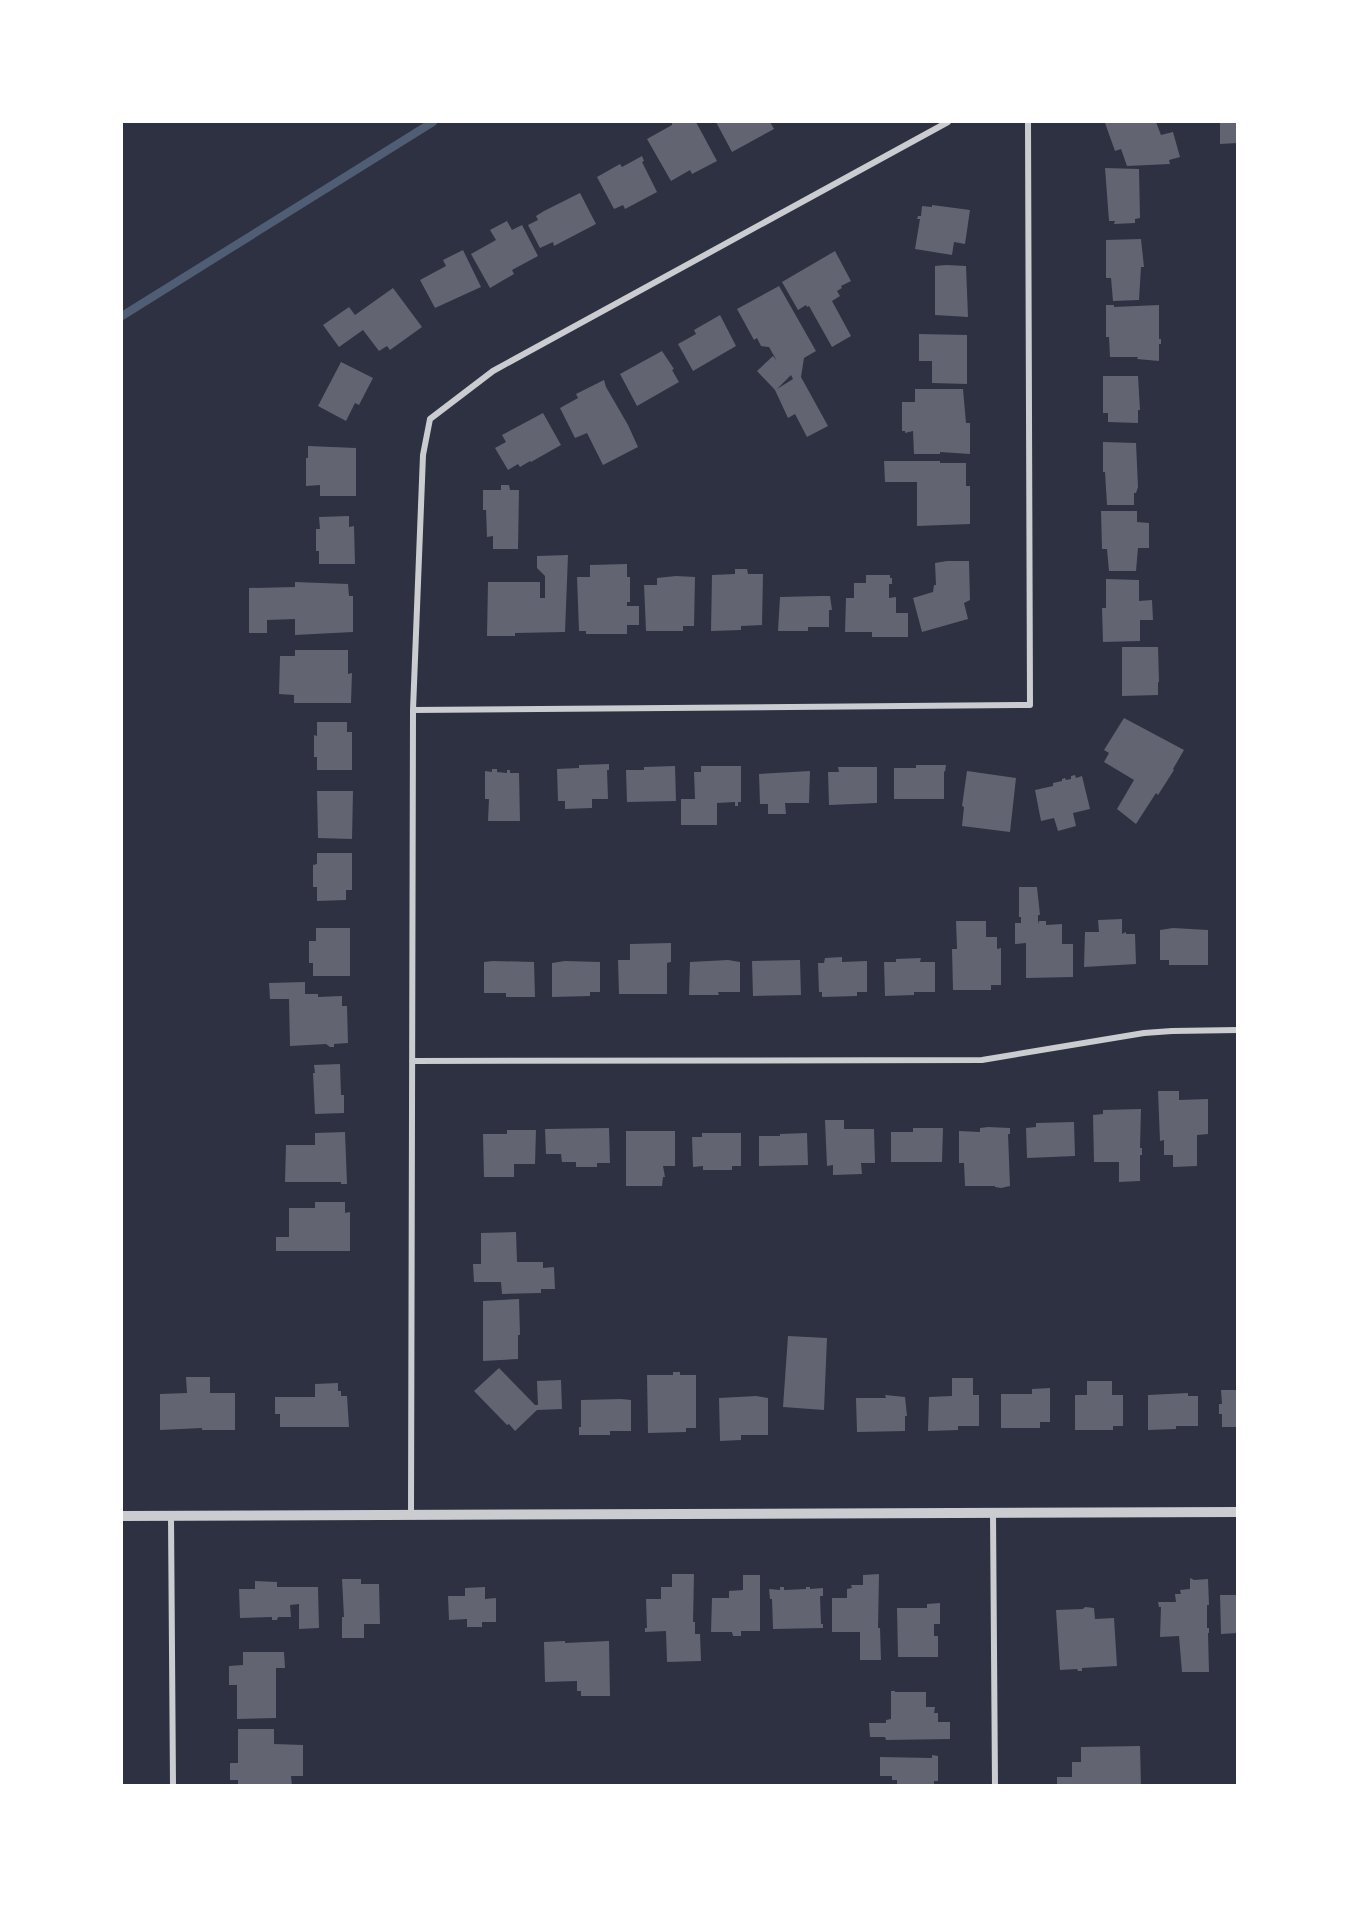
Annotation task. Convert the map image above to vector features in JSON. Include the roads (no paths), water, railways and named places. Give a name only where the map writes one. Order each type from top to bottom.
[{"type":"street","points":[[411,1515],[413,710],[423,455],[430,419],[494,371],[948,122]]},
{"type":"street","points":[[413,710],[1030,705],[1028,122]]},
{"type":"street","points":[[412,1061],[982,1060],[1144,1033],[1238,1030]]},
{"type":"street","points":[[122,1516],[1238,1512]]},
{"type":"street","points":[[993,1513],[996,1785]]},
{"type":"street","points":[[171,1516],[173,1785]]},
{"type":"waterway","points":[[122,316],[433,122]]}]
